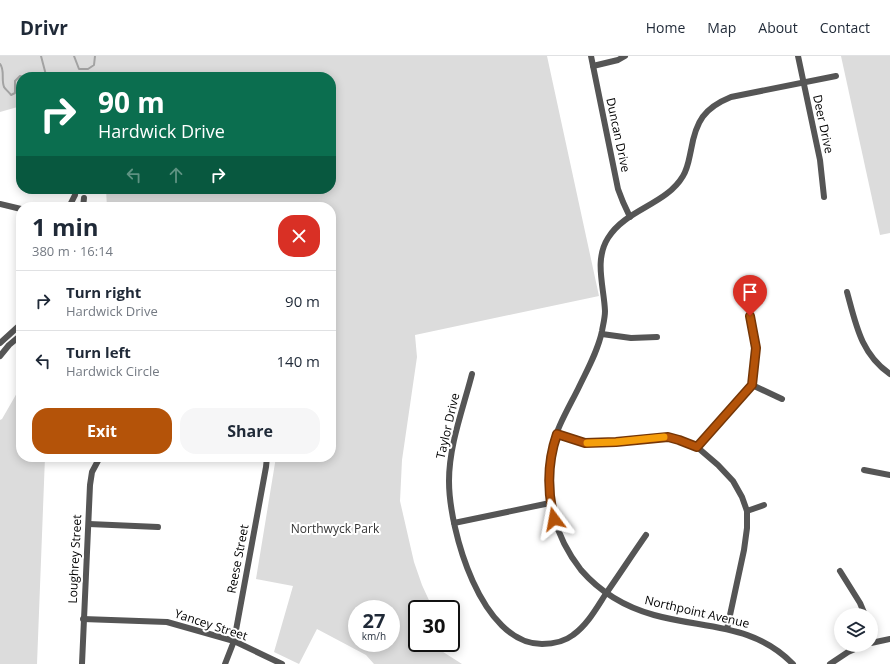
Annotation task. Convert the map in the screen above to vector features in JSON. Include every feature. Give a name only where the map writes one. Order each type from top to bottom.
[{"type":"street","name":"Duncan Drive","points":[[591,56],[618,190],[630,217]]},
{"type":"street","points":[[593,66],[618,60],[625,56]]},
{"type":"street","name":"Deer Drive","points":[[798,56],[820,160],[824,196]]},
{"type":"street","name":"Northpoint Avenue","points":[[793,664],[778,650],[765,642],[746,634],[652,615],[636,610],[606,594],[580,568],[559,534],[550,503],[548,470],[557,434],[602,334],[605,314],[600,262],[602,250],[616,227],[677,186],[687,168],[694,132],[699,121],[708,110],[718,102],[731,97],[836,76]]},
{"type":"street","points":[[72,202],[75,195]]},
{"type":"street","points":[[84,198],[84,202]]},
{"type":"street","points":[[0,204],[16,208]]},
{"type":"street","points":[[847,292],[864,345],[874,361],[890,374]]},
{"type":"street","points":[[697,447],[752,385],[756,348],[750,316]]},
{"type":"street","points":[[0,343],[16,329]]},
{"type":"street","points":[[602,334],[631,338],[657,337]]},
{"type":"street","points":[[0,356],[16,339]]},
{"type":"street","name":"Taylor Drive","points":[[472,374],[450,464],[449,482],[454,523],[459,548],[470,575],[484,603],[493,616],[509,633],[531,644],[552,644],[566,640],[574,635],[587,621],[646,535]]},
{"type":"street","points":[[752,385],[782,399]]},
{"type":"street","points":[[557,434],[585,443],[616,442],[668,437],[697,447],[718,465],[733,481],[742,496],[747,511],[747,528],[744,550],[727,629]]},
{"type":"street","name":"Loughrey Street","points":[[82,664],[90,485],[92,472],[97,462]]},
{"type":"street","name":"Reese Street","points":[[225,664],[234,641],[251,556],[266,462]]},
{"type":"street","points":[[864,470],[890,475]]},
{"type":"street","points":[[454,523],[550,503]]},
{"type":"street","points":[[747,511],[764,505]]},
{"type":"street","points":[[89,524],[158,527]]},
{"type":"street","points":[[840,571],[862,608]]},
{"type":"street","name":"Yancey Street","points":[[83,619],[167,622],[234,641],[282,664]]},
{"type":"street","points":[[878,642],[890,639]]},
{"type":"street","points":[[830,664],[848,652]]},
{"type":"green space","name":"Northwyck Park","points":[[0,56],[547,56],[599,296],[415,335],[417,357],[402,460],[400,501],[414,562],[429,600],[408,600],[408,652],[443,652],[462,664],[374,664],[366,655],[360,652],[400,652],[400,600],[348,600],[348,645],[317,629],[299,664],[274,652],[293,586],[256,579],[275,462],[336,462],[336,202],[107,202],[106,194],[336,194],[336,72],[16,72],[16,107],[0,112]]},
{"type":"green space","points":[[841,56],[890,56],[890,233],[880,235]]},
{"type":"green space","points":[[16,395],[16,462],[45,462],[37,664],[0,664],[0,420]]},
{"type":"waterway","points":[[41,56],[45,72]]},
{"type":"waterway","points":[[74,56],[79,69],[88,69],[94,65],[95,56]]},
{"type":"waterway","points":[[0,64],[4,87],[11,95],[15,93],[16,80]]},
{"type":"slow traffic","points":[[587,443],[616,442],[664,437]]},
{"type":"route","points":[[554,519],[548,487],[548,470],[557,434],[585,443],[616,442],[668,437],[697,447],[752,385],[756,348],[750,316]]}]
